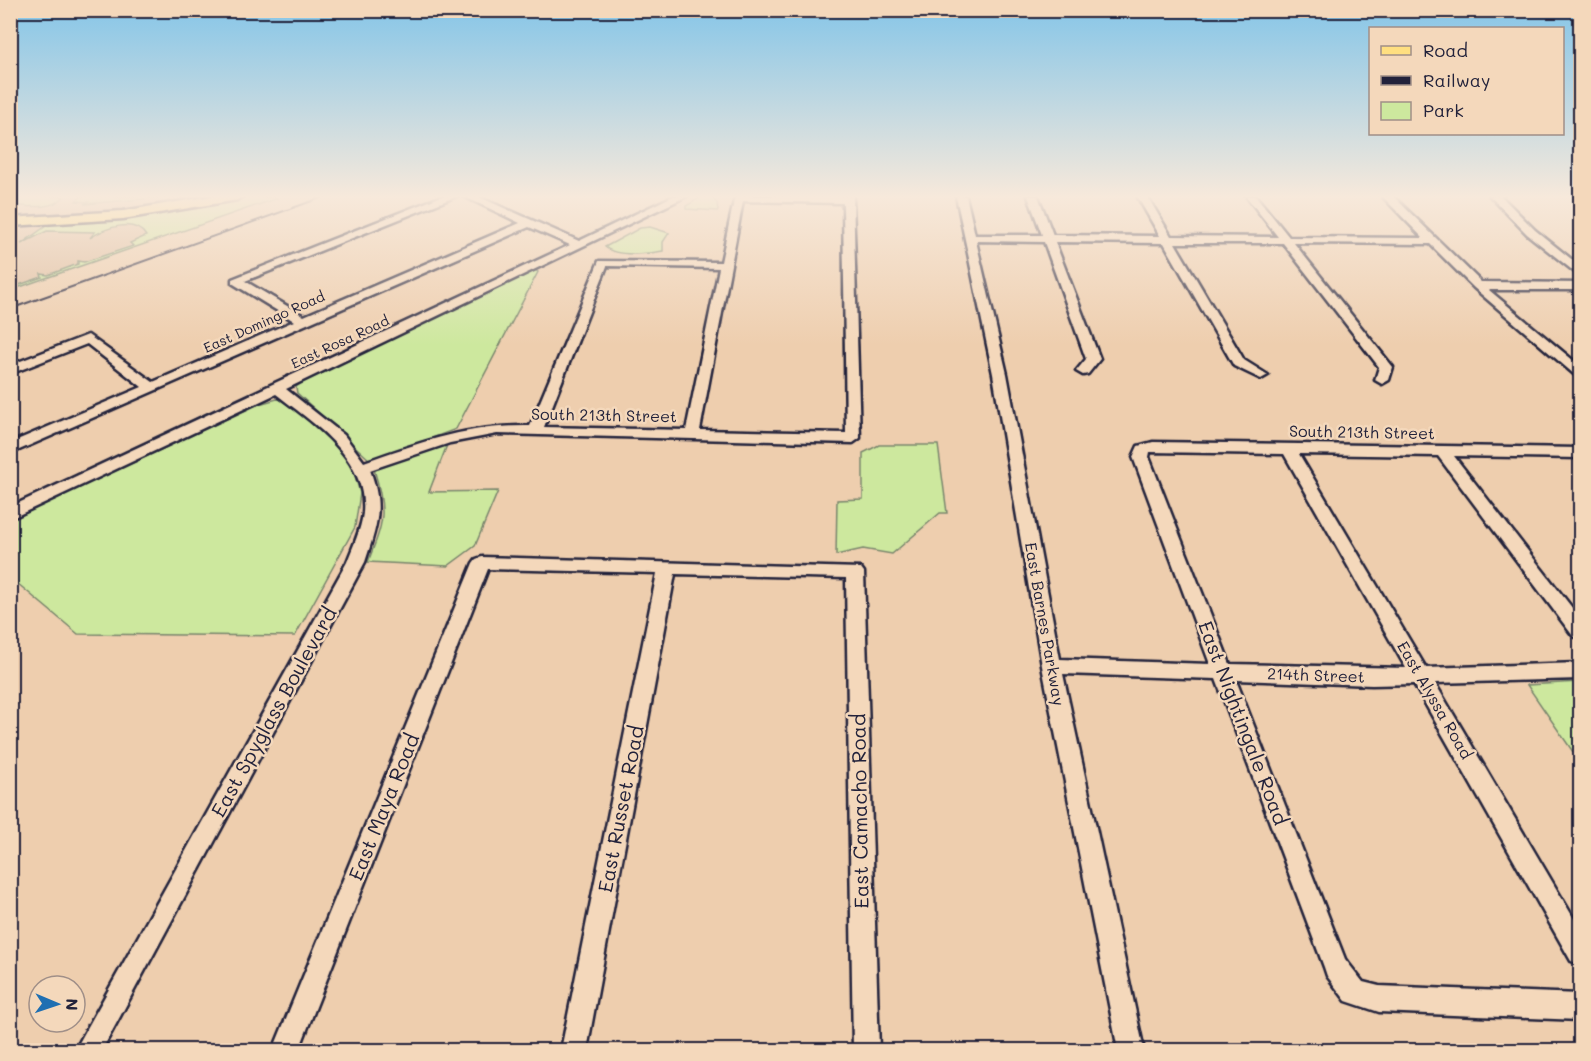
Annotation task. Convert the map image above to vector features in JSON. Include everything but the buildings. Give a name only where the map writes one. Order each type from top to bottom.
[{"type":"street","points":[[303,321],[236,280],[325,246]]},
{"type":"street","name":"East Domingo Road","points":[[10,449],[477,246]]},
{"type":"street","name":"East Rosa Road","points":[[10,514],[578,246]]},
{"type":"street","points":[[692,434],[729,246]]},
{"type":"street","name":"South 213th Street","points":[[361,468],[449,438],[475,432],[535,431],[853,438],[849,246]]},
{"type":"street","name":"East Barnes Parkway","points":[[972,246],[1000,374],[1052,666],[1131,1050]]},
{"type":"street","points":[[1052,246],[1093,359],[1083,371]]},
{"type":"street","points":[[1171,246],[1239,363],[1261,375]]},
{"type":"street","points":[[1290,246],[1386,367],[1382,380]]},
{"type":"street","points":[[1436,246],[1478,285],[1581,372]]},
{"type":"street","points":[[1548,246],[1581,271]]},
{"type":"street","points":[[535,431],[603,263],[725,266]]},
{"type":"street","points":[[1478,285],[1581,286]]},
{"type":"street","points":[[10,370],[88,339],[152,387]]},
{"type":"street","name":"East Spyglass Boulevard","points":[[88,1050],[356,562],[367,530],[371,510],[369,488],[353,453],[277,388]]},
{"type":"street","name":"South 213th Street","points":[[1143,449],[1154,447],[1581,453]]},
{"type":"street","name":"East Nightingale Road","points":[[1143,449],[1141,457],[1336,967],[1355,992],[1379,999],[1581,1007]]},
{"type":"street","name":"East Alyssa Road","points":[[1289,449],[1581,952]]},
{"type":"street","points":[[1442,451],[1581,631]]},
{"type":"street","name":"East Maya Road","points":[[286,1050],[482,563],[667,568]]},
{"type":"street","name":"East Camacho Road","points":[[667,568],[855,572],[866,1050]]},
{"type":"street","name":"East Russet Road","points":[[574,1050],[667,568]]},
{"type":"street","name":"214th Street","points":[[1052,666],[1372,677],[1581,670]]},
{"type":"shaded area","points":[[11,246],[130,246],[11,287]]},
{"type":"green space","points":[[140,246],[11,290],[10,288],[42,277],[41,274],[48,275],[78,264],[78,261],[84,262]]},
{"type":"green space","points":[[663,246],[663,251],[641,254],[624,253],[605,247]]},
{"type":"green space","points":[[535,270],[538,272],[456,429],[371,461],[297,393],[296,387],[310,377]]},
{"type":"green space","points":[[277,399],[295,402],[350,459],[360,493],[355,527],[295,636],[78,634],[11,578],[10,520],[259,404]]},
{"type":"green space","points":[[447,445],[429,492],[498,491],[475,546],[448,566],[368,562],[378,536],[382,517],[381,496],[374,469]]},
{"type":"green space","points":[[879,445],[938,445],[947,513],[940,513],[892,554],[863,549],[836,555],[837,500],[863,499],[863,453]]},
{"type":"green space","points":[[1580,682],[1580,762],[1527,685]]},
{"type":"railway","points":[[10,309],[188,246]]}]
